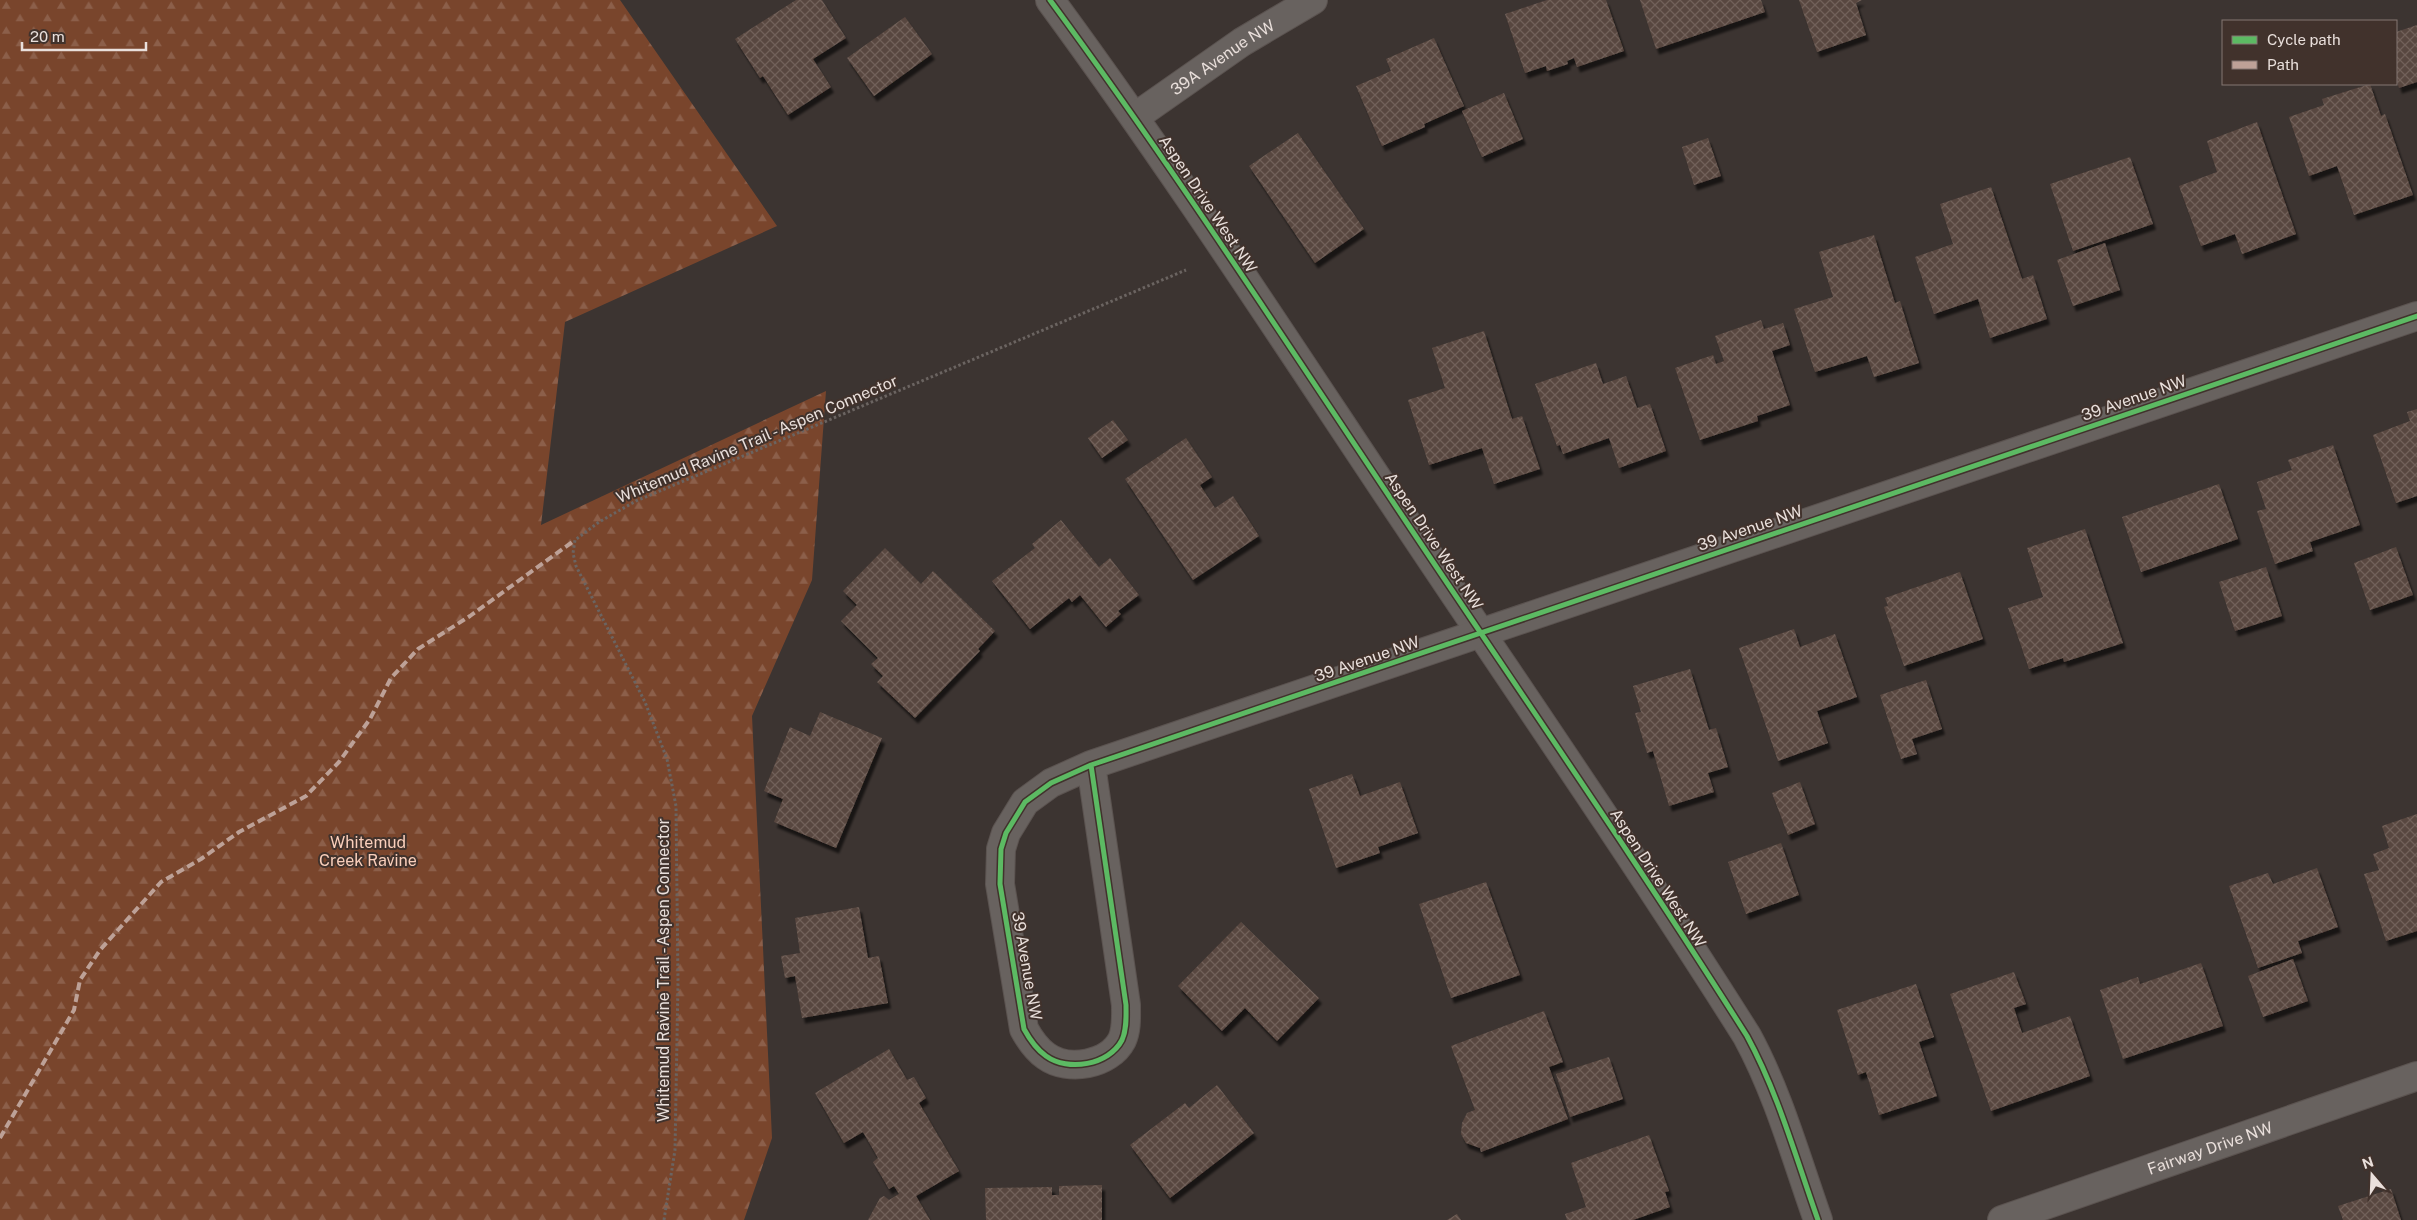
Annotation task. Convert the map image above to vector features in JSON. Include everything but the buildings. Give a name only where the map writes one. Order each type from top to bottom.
[{"type":"street","name":"Aspen Drive West NW","points":[[1050,0],[1135,117],[1480,632],[1747,1036],[1760,1060],[1774,1094],[1818,1220]]},
{"type":"street","name":"39A Avenue NW","points":[[1135,117],[1242,42],[1313,0]]},
{"type":"street","name":"39 Avenue NW","points":[[1091,765],[1126,1005],[1126,1024],[1119,1044],[1104,1058],[1088,1063],[1066,1064],[1047,1058],[1035,1047],[1024,1029],[999,870],[1006,833],[1025,802],[1051,784],[1091,765],[2417,316]]},
{"type":"street","name":"Fairway Drive NW","points":[[2002,1220],[2417,1076]]},
{"type":"green space","name":"Whitemud Creek Ravine","points":[[0,0],[620,0],[777,226],[565,322],[541,525],[826,391],[812,580],[752,716],[772,1138],[744,1220],[0,1220]]},
{"type":"marked path","points":[[0,1138],[74,1010],[80,980],[100,950],[161,882],[201,859],[239,832],[306,796],[339,762],[370,719],[391,678],[418,649],[470,616],[575,540]]},
{"type":"cycle path","points":[[1050,0],[1232,260],[1622,843],[1747,1036],[1777,1103],[1818,1220]]},
{"type":"cycle path","points":[[1091,765],[1051,783],[1025,802],[1006,833],[1001,849],[1000,884],[1024,1029],[1034,1044],[1046,1056],[1055,1061],[1076,1065],[1098,1060],[1116,1049],[1122,1040],[1126,1022],[1126,1005],[1091,765],[2417,316]]}]
